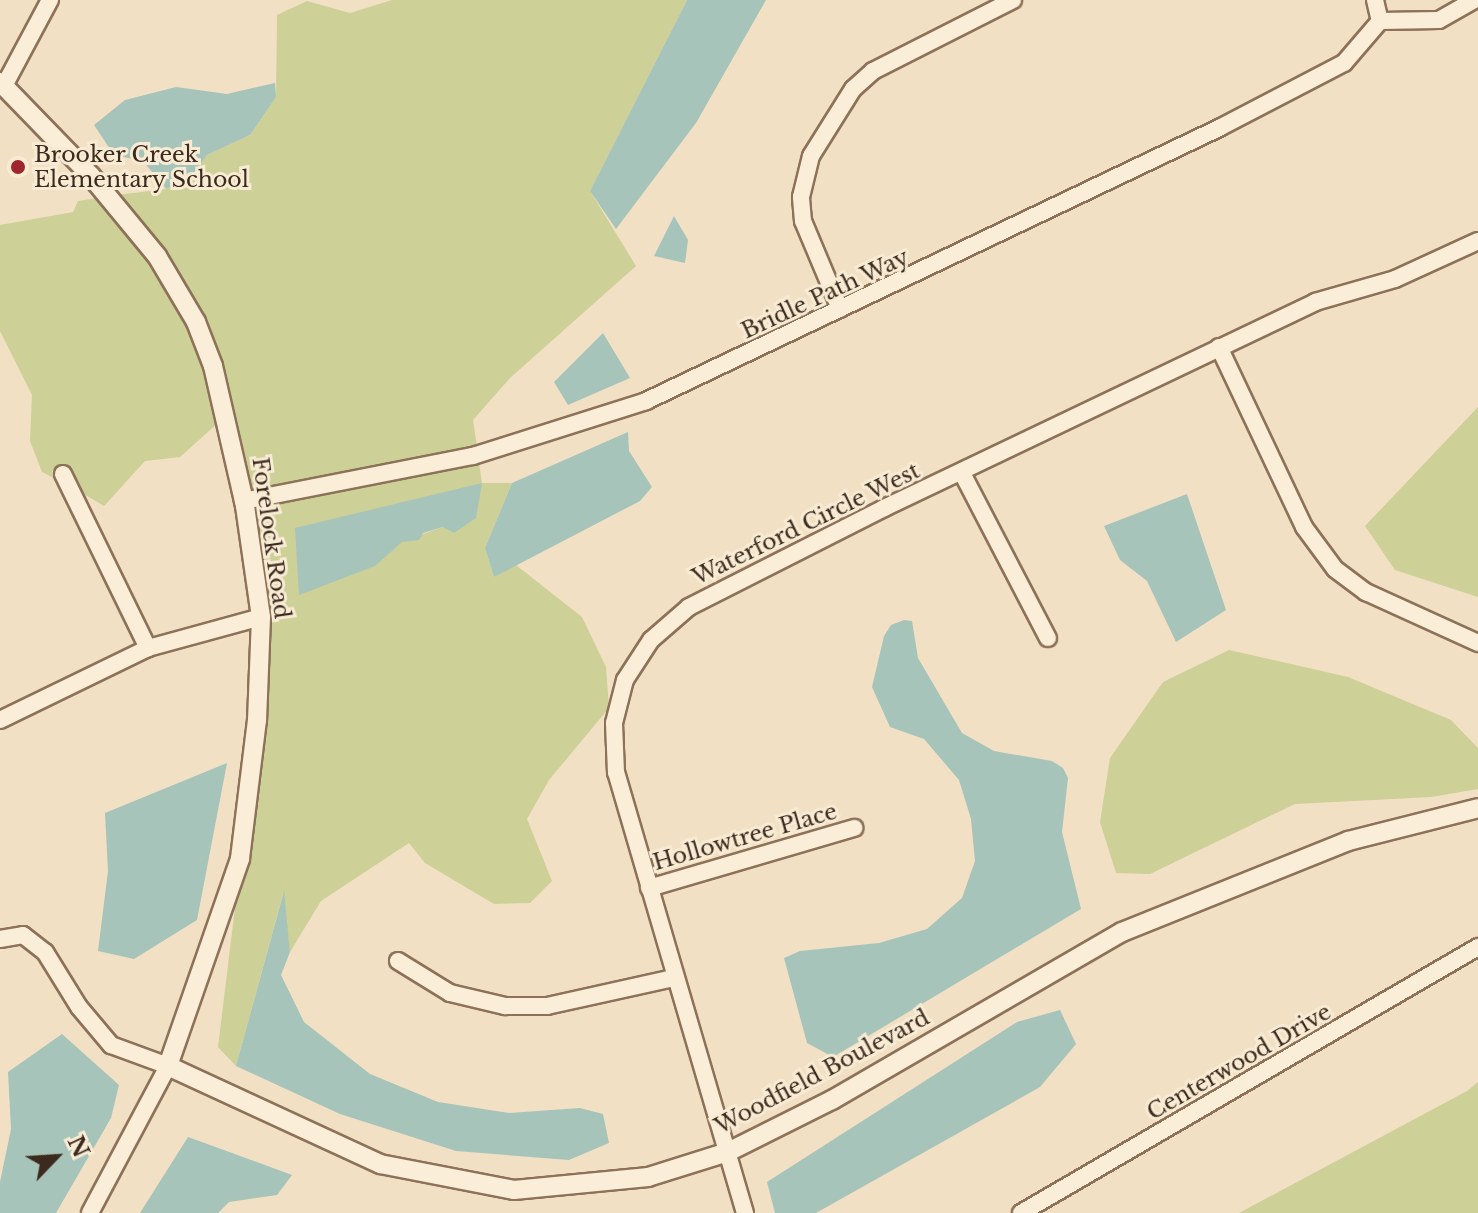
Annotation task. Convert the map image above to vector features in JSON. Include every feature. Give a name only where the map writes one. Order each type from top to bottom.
[{"type":"street","points":[[2,84],[50,0]]},
{"type":"street","points":[[840,309],[803,221],[801,197],[811,156],[853,89],[873,71],[1013,0]]},
{"type":"street","points":[[1375,0],[1380,21],[1439,20],[1474,0]]},
{"type":"street","name":"Bridle Path Way","points":[[243,501],[473,456],[646,401],[1344,63],[1380,21]]},
{"type":"street","name":"Forelock Road","points":[[2,84],[91,176],[157,256],[196,322],[213,366],[243,501],[261,617],[257,720],[240,859],[168,1066]]},
{"type":"street","name":"Waterford Circle West","points":[[745,1213],[673,978],[616,773],[614,723],[625,680],[651,640],[689,607],[1219,347],[1315,302],[1395,279],[1478,241]]},
{"type":"street","points":[[1219,347],[1304,527],[1335,569],[1366,592],[1478,643]]},
{"type":"street","points":[[962,473],[1048,638]]},
{"type":"street","points":[[63,474],[148,648]]},
{"type":"street","points":[[0,720],[148,648],[261,617]]},
{"type":"street","name":"Woodfield Boulevard","points":[[168,1066],[380,1164],[514,1190],[648,1177],[728,1152],[832,1100],[1122,932],[1348,841],[1478,808]]},
{"type":"street","name":"Hollowtree Place","points":[[649,888],[854,828]]},
{"type":"street","points":[[0,939],[23,935],[45,952],[79,1007],[111,1045],[168,1066],[90,1213]]},
{"type":"street","name":"Centerwood Drive","points":[[1021,1213],[1478,947]]},
{"type":"street","points":[[398,961],[450,993],[505,1006],[547,1006],[673,978]]},
{"type":"green space","points":[[392,0],[687,0],[590,191],[636,266],[510,378],[473,420],[477,447],[250,493],[221,364],[117,195],[166,189],[190,177],[207,155],[250,135],[276,97],[277,15],[307,1],[350,13]]},
{"type":"green space","points":[[98,198],[150,260],[188,325],[219,422],[180,457],[145,461],[104,506],[82,493],[67,464],[52,471],[56,479],[42,472],[30,441],[32,395],[0,331],[0,225],[73,212],[78,201]]},
{"type":"green space","points":[[1478,407],[1478,597],[1395,570],[1365,526]]},
{"type":"green space","points":[[479,462],[482,483],[512,483],[485,548],[494,577],[516,565],[582,617],[606,667],[609,708],[549,780],[527,819],[552,881],[530,903],[494,904],[425,863],[409,843],[321,901],[290,952],[283,894],[236,1066],[218,1047],[270,622],[254,507]],"holes":[[[482,483],[443,527],[402,541]]]},
{"type":"green space","points":[[1229,650],[1348,677],[1451,720],[1478,748],[1478,789],[1431,797],[1295,804],[1150,874],[1116,873],[1100,822],[1110,758],[1163,682]]},
{"type":"green space","points":[[1478,1082],[1478,1213],[1239,1213],[1467,1091]]},
{"type":"water","points":[[687,0],[766,0],[696,123],[616,229],[590,191]]},
{"type":"water","points":[[275,83],[276,97],[250,135],[207,155],[190,178],[166,189],[143,161],[114,155],[94,125],[125,100],[176,87],[227,94]]},
{"type":"water","points":[[674,216],[688,240],[685,263],[654,256]]},
{"type":"water","points":[[603,333],[630,378],[568,405],[554,382]]},
{"type":"water","points":[[628,432],[629,451],[652,487],[640,501],[494,577],[485,548],[512,483]]},
{"type":"water","points":[[482,483],[476,518],[454,533],[443,527],[423,533],[419,540],[402,542],[375,566],[299,595],[295,528]]},
{"type":"water","points":[[1187,494],[1226,610],[1176,642],[1147,581],[1120,560],[1104,526]]},
{"type":"water","points":[[904,620],[912,621],[918,658],[962,733],[994,751],[1052,761],[1063,768],[1068,778],[1062,832],[1081,909],[833,1057],[807,1043],[784,958],[800,951],[879,943],[927,929],[962,898],[975,861],[971,819],[959,780],[924,739],[890,727],[872,687],[884,636],[891,625]]},
{"type":"water","points":[[227,763],[197,920],[134,959],[98,951],[108,871],[105,813]]},
{"type":"water","points":[[284,891],[290,952],[281,975],[304,1022],[370,1074],[438,1102],[509,1113],[580,1108],[603,1114],[609,1143],[569,1160],[456,1151],[340,1114],[236,1066]]},
{"type":"water","points":[[1060,1010],[1076,1044],[1040,1087],[816,1213],[775,1213],[767,1182],[1017,1022]]},
{"type":"water","points":[[62,1034],[119,1085],[111,1118],[56,1213],[0,1213],[0,1182],[11,1129],[8,1072]]},
{"type":"water","points":[[188,1137],[292,1175],[277,1195],[229,1202],[218,1213],[140,1213]]},
{"type":"place","name":"Brooker Creek Elementary School","points":[[18,167]]}]
